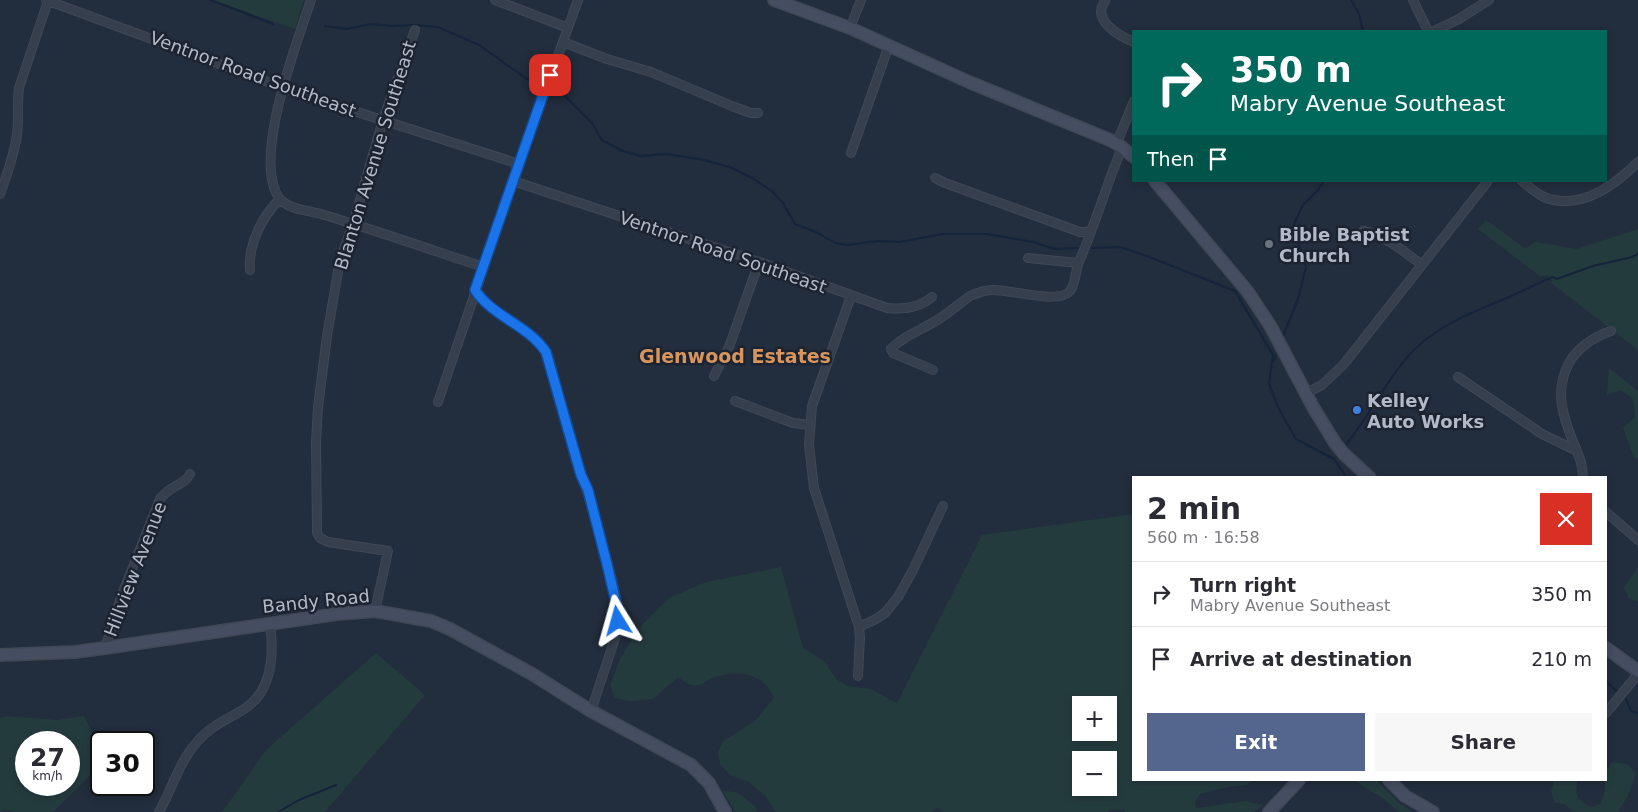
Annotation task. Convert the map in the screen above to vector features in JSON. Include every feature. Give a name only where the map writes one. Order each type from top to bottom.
[{"type":"street","points":[[0,194],[12,158],[17,135],[17,99],[19,88],[47,0]]},
{"type":"street","name":"Ventnor Road Southeast","points":[[47,0],[283,88],[518,164]]},
{"type":"street","points":[[311,0],[283,88],[276,120],[272,151],[272,174],[280,199],[288,205],[483,267]]},
{"type":"street","points":[[495,0],[568,28]]},
{"type":"street","points":[[438,402],[518,164],[578,0]]},
{"type":"street","points":[[774,0],[850,28],[969,82],[1119,145],[1132,155]]},
{"type":"street","points":[[850,28],[861,0]]},
{"type":"street","points":[[1413,0],[1428,30]]},
{"type":"street","points":[[1436,30],[1459,19],[1489,0]]},
{"type":"street","points":[[1105,1],[1101,9],[1103,19],[1116,33],[1132,41]]},
{"type":"street","name":"Blanton Avenue Southeast","points":[[375,611],[388,551],[325,541],[317,532],[316,441],[318,407],[340,260],[414,30]]},
{"type":"street","points":[[563,42],[607,59],[651,72],[732,106],[758,114]]},
{"type":"street","points":[[851,152],[889,45]]},
{"type":"street","points":[[932,370],[893,353],[891,349],[903,338],[938,320],[980,292],[1001,290],[1039,296],[1062,296],[1070,290],[1078,263],[1085,251],[1119,155],[1118,140],[1132,106]]},
{"type":"street","points":[[1523,182],[1544,197],[1573,201],[1583,199],[1604,189],[1638,162]]},
{"type":"street","points":[[935,178],[944,183],[1080,232],[1091,230]]},
{"type":"street","name":"Ventnor Road Southeast","points":[[513,181],[759,262],[887,308],[897,309],[919,306],[932,298]]},
{"type":"street","points":[[1156,182],[1258,306],[1335,443],[1368,476]]},
{"type":"street","points":[[1306,393],[1331,378],[1487,182]]},
{"type":"street","points":[[250,270],[249,260],[252,246],[269,211],[280,199]]},
{"type":"street","points":[[1363,231],[1381,236],[1392,242],[1422,265]]},
{"type":"street","points":[[1028,258],[1078,263]]},
{"type":"street","points":[[714,376],[730,347],[759,262]]},
{"type":"street","points":[[475,290],[487,305],[535,338],[546,352],[581,475],[588,490],[618,611],[616,632],[591,711]]},
{"type":"street","points":[[851,296],[812,406],[810,464],[814,488],[859,627],[858,676]]},
{"type":"street","points":[[1583,476],[1581,461],[1561,408],[1560,389],[1562,379],[1571,360],[1578,351],[1593,338],[1611,331]]},
{"type":"street","points":[[1458,377],[1542,434],[1577,452]]},
{"type":"street","points":[[735,401],[793,423],[810,425]]},
{"type":"street","name":"Hillview Avenue","points":[[105,648],[121,597],[160,499],[170,488],[184,482],[190,474]]},
{"type":"street","points":[[859,627],[885,613],[898,597],[922,552],[942,506]]},
{"type":"street","points":[[1607,513],[1638,540]]},
{"type":"street","name":"Bandy Road","points":[[0,656],[105,648],[336,614],[375,611],[431,621],[450,629],[532,674],[591,711],[691,765],[709,783],[725,812]]},
{"type":"street","points":[[159,812],[185,756],[198,740],[216,725],[246,708],[259,696],[269,674],[272,658],[270,623]]},
{"type":"street","points":[[1607,649],[1638,672],[1628,688],[1607,712]]},
{"type":"street","points":[[1269,812],[1298,781]]},
{"type":"street","points":[[1390,781],[1405,796],[1433,812]]},
{"type":"green space","points":[[212,0],[304,0],[295,29]]},
{"type":"green space","points":[[1486,220],[1525,248],[1536,242],[1577,249],[1638,229],[1638,350],[1550,282],[1553,281],[1546,275],[1541,277],[1478,229]]},
{"type":"green space","points":[[1609,368],[1638,391],[1638,458],[1634,458],[1623,428],[1635,417],[1633,399],[1621,390],[1607,395]]},
{"type":"green space","points":[[1132,514],[1132,781],[1251,781],[1247,785],[1227,787],[1200,794],[1195,802],[1196,808],[1246,801],[1263,805],[1254,812],[1125,812],[1124,810],[1110,810],[1107,812],[943,812],[938,807],[932,812],[776,812],[766,797],[749,782],[730,775],[720,764],[718,753],[723,741],[755,721],[774,698],[764,683],[749,675],[731,674],[721,675],[694,686],[678,677],[653,699],[630,701],[615,698],[610,685],[620,659],[639,628],[669,598],[706,582],[781,567],[803,648],[824,661],[836,679],[848,686],[870,689],[897,703],[982,535]]},
{"type":"green space","points":[[1638,567],[1638,601],[1629,599],[1624,588]]},
{"type":"green space","points":[[376,653],[425,695],[325,812],[222,812],[266,750]]},
{"type":"green space","points":[[8,716],[57,720],[84,716],[91,731],[90,776],[80,786],[80,731],[15,731],[15,796],[69,796],[53,812],[14,812],[4,810],[0,812],[0,718]]},
{"type":"green space","points":[[1612,762],[1627,764],[1636,773],[1628,796],[1618,812],[1573,812],[1565,804],[1555,803],[1551,792],[1554,781],[1578,781],[1576,790],[1582,802],[1591,807],[1601,804],[1605,781],[1607,781],[1607,770]]},
{"type":"green space","points":[[1355,781],[1377,781],[1398,802],[1412,812],[1399,812],[1384,799]]},
{"type":"green space","points":[[723,791],[736,792],[755,806],[757,812],[735,812]]},
{"type":"waterway","points":[[211,0],[273,24]]},
{"type":"waterway","points":[[1351,0],[1359,14],[1363,30]]},
{"type":"waterway","points":[[325,26],[347,29],[370,24],[438,27],[479,45],[527,79],[539,83]]},
{"type":"waterway","points":[[553,87],[556,87],[592,123],[602,140],[623,151],[640,156],[667,154],[704,160],[730,167],[772,191],[783,203],[795,224],[818,233],[835,243],[847,245],[877,241],[900,242],[942,234],[987,234],[1033,242],[1055,249],[1080,248]]},
{"type":"waterway","points":[[1283,336],[1298,299],[1306,267],[1293,226],[1303,205],[1323,182]]},
{"type":"waterway","points":[[1092,248],[1120,247],[1235,291],[1273,355],[1269,384],[1279,409],[1296,439],[1334,459],[1346,476]]},
{"type":"waterway","points":[[1345,446],[1404,361],[1435,333],[1470,314],[1552,277],[1557,279],[1593,266],[1638,254]]},
{"type":"waterway","points":[[1273,362],[1276,355]]},
{"type":"waterway","points":[[1607,682],[1620,692]]},
{"type":"waterway","points":[[1624,694],[1631,711],[1638,713]]},
{"type":"waterway","points":[[278,812],[299,800],[336,785]]},
{"type":"place","name":"Bible Baptist Church","points":[[1269,244]]},
{"type":"place","name":"Kelley Auto Works","points":[[1357,410]]},
{"type":"district","name":"Glenwood Estates","points":[[735,356]]},
{"type":"route","points":[[550,75],[475,290],[487,305],[535,338],[541,344],[550,360],[581,475],[588,490],[618,611],[618,621]]}]
